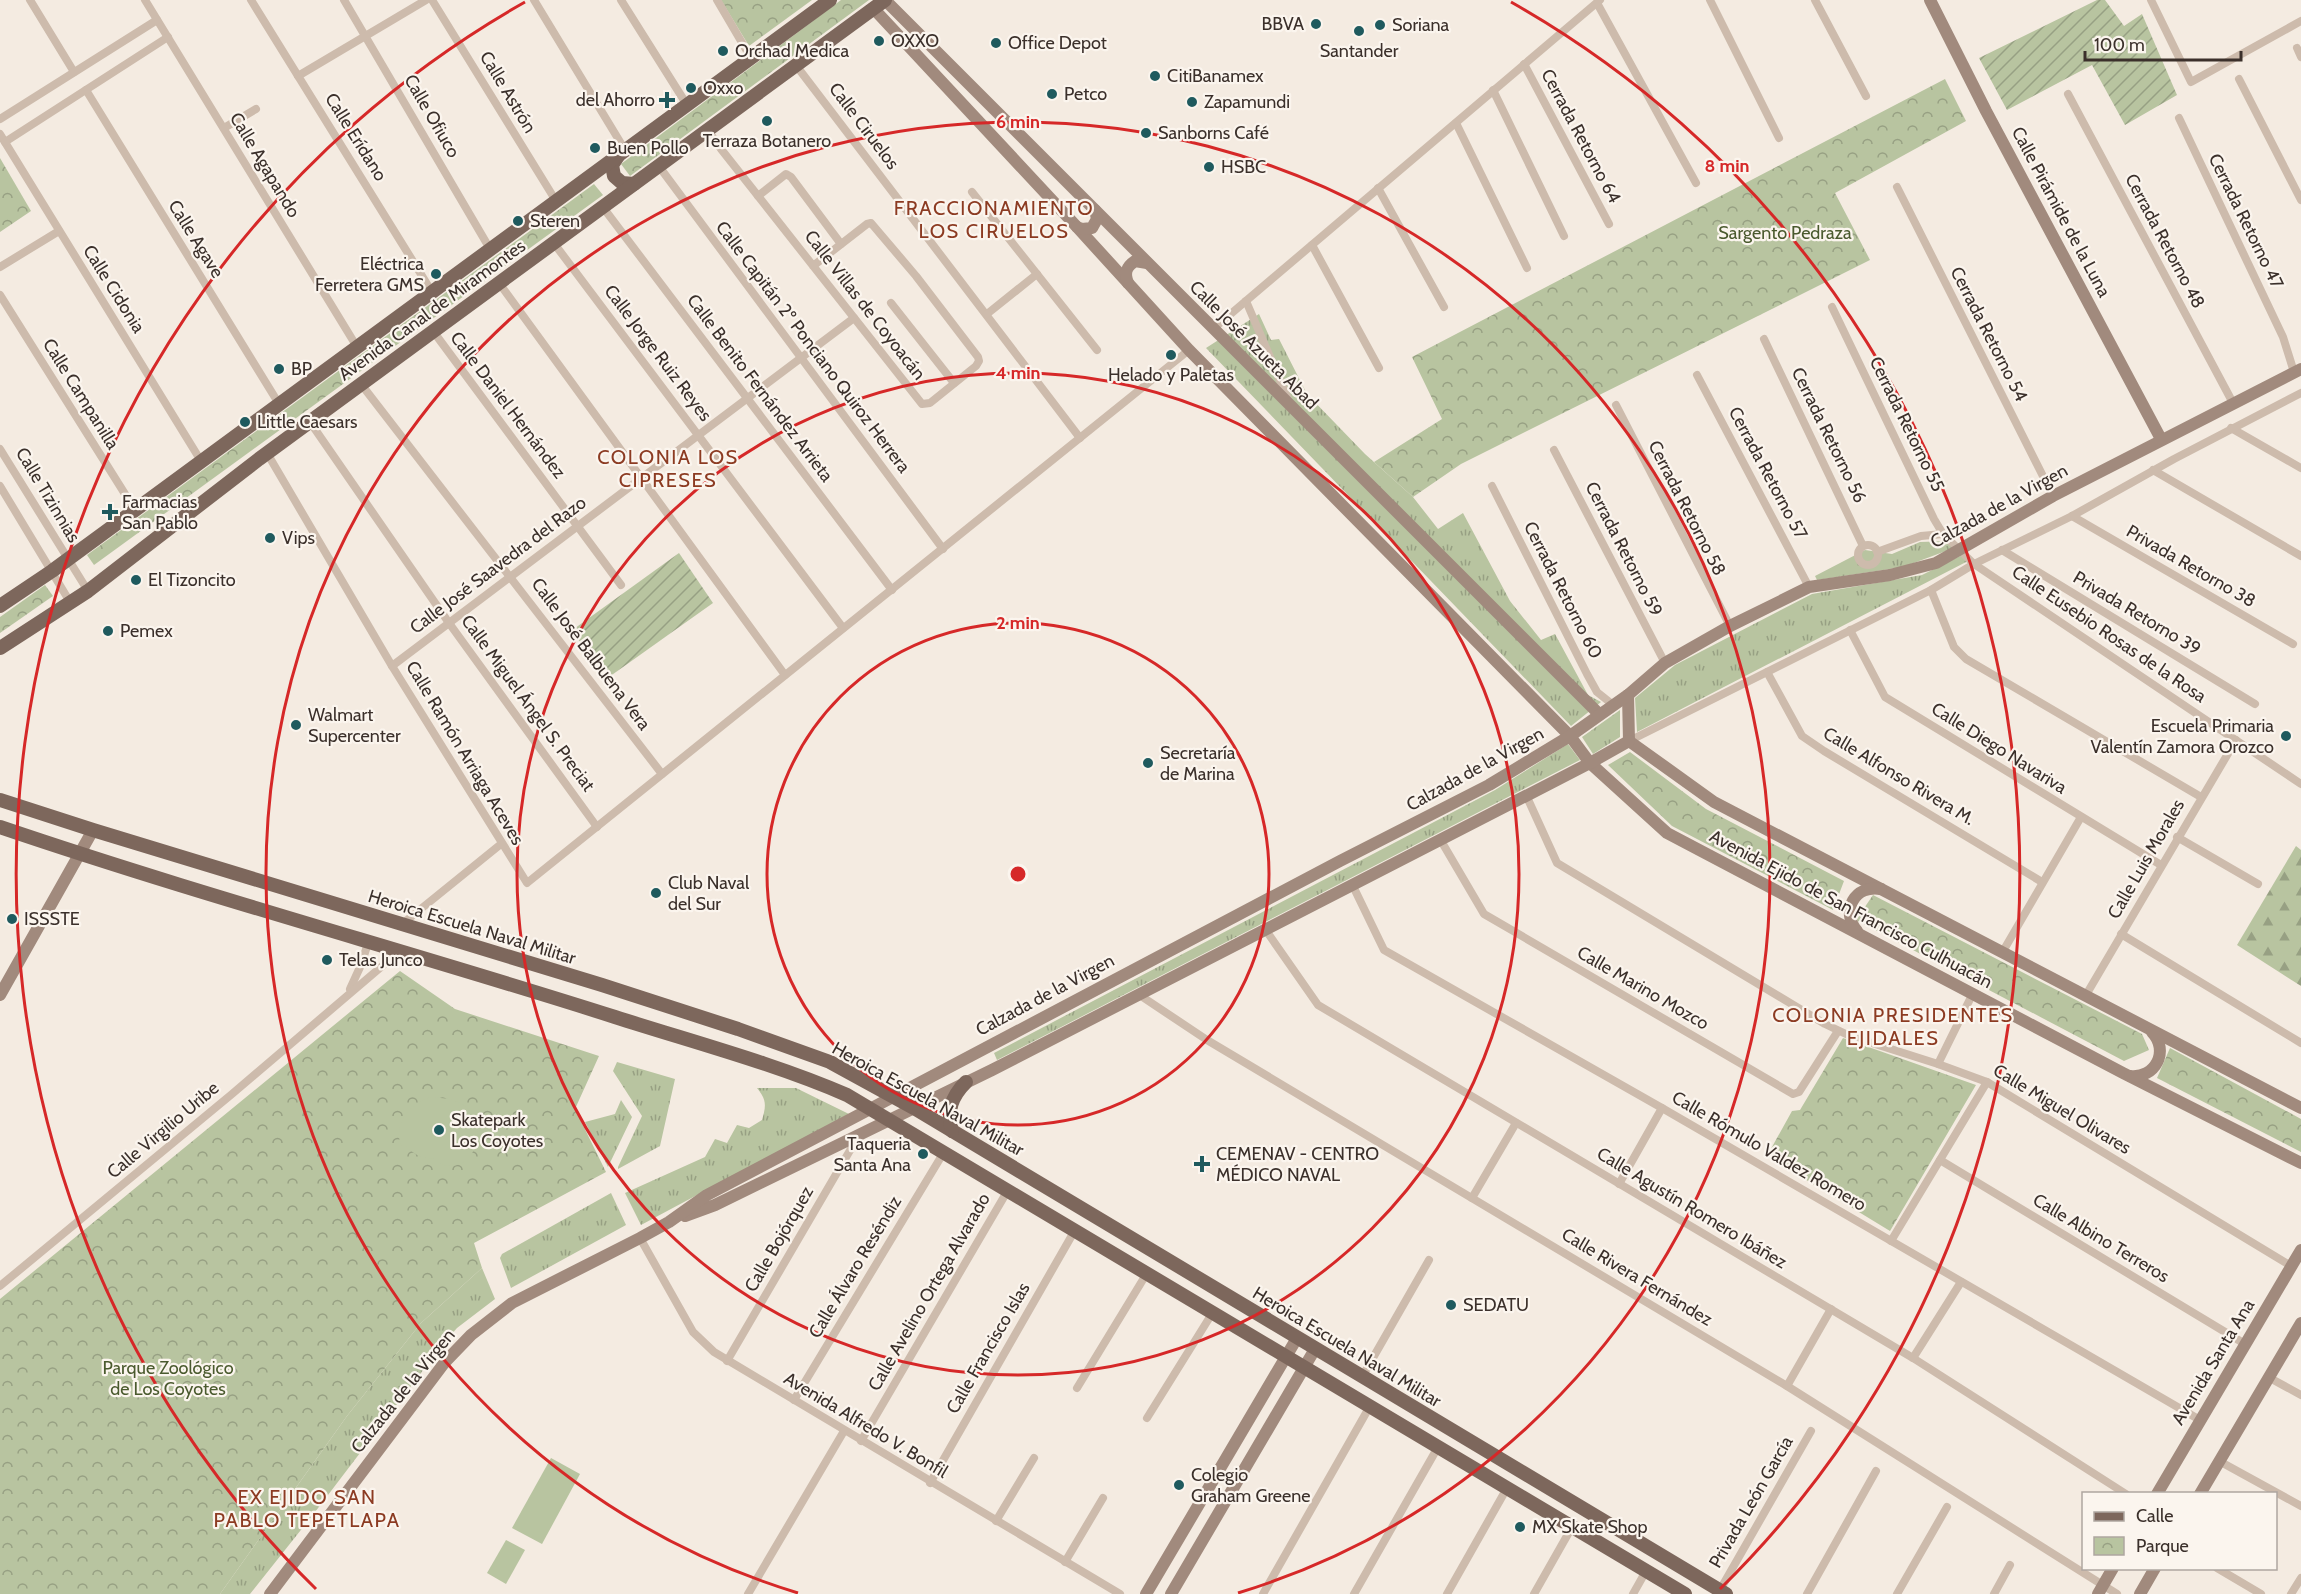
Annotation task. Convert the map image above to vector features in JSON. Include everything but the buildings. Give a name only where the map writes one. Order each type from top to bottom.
[{"type":"main road","name":"Avenida Canal de Miramontes","points":[[0,606],[68,560],[830,0]]},
{"type":"main road","name":"Avenida Canal de Miramontes","points":[[0,648],[88,591],[267,453],[885,0]]},
{"type":"main road","points":[[622,153],[612,165],[614,176],[622,183],[634,184]]},
{"type":"main road","points":[[590,176],[601,175],[609,181],[613,191],[606,204]]},
{"type":"main road","name":"Heroica Escuela Naval Militar","points":[[0,800],[602,985],[830,1062],[914,1107],[1723,1592]]},
{"type":"main road","name":"Heroica Escuela Naval Militar","points":[[0,827],[79,854],[369,940],[790,1072],[847,1095],[1685,1594]]},
{"type":"main road","points":[[595,1011],[602,985]]},
{"type":"main road","points":[[952,1131],[949,1118],[950,1106],[956,1093],[966,1083]]},
{"type":"street","points":[[30,0],[74,72]]},
{"type":"street","name":"Calle Agapando","points":[[145,0],[357,347]]},
{"type":"street","name":"Calle Erídano","points":[[251,0],[432,292]]},
{"type":"street","name":"Calle Ofiuco","points":[[345,0],[490,249]]},
{"type":"street","points":[[298,76],[426,0]]},
{"type":"street","name":"Calle Astrón","points":[[432,0],[555,201]]},
{"type":"street","points":[[534,0],[622,153]]},
{"type":"street","points":[[621,0],[687,105]]},
{"type":"street","points":[[717,0],[751,58]]},
{"type":"street","name":"Calle José Azueta Abad","points":[[885,0],[1599,714]]},
{"type":"street","points":[[1710,0],[1779,138]]},
{"type":"street","points":[[1815,0],[1866,96]]},
{"type":"street","name":"Calle Pirámide de la Luna","points":[[1930,0],[2161,440]]},
{"type":"street","points":[[2151,0],[2191,82],[2301,21]]},
{"type":"street","points":[[1213,329],[1598,1],[1696,183]]},
{"type":"street","points":[[873,8],[1189,350],[1570,736]]},
{"type":"street","points":[[0,119],[157,20]]},
{"type":"street","points":[[2,138],[86,90],[168,37]]},
{"type":"street","name":"Calle Ciruelos","points":[[795,64],[1080,438]]},
{"type":"street","name":"Cerrada Retorno 64","points":[[1524,64],[1609,224]]},
{"type":"street","points":[[2239,80],[2301,200]]},
{"type":"street","name":"Calle Agave","points":[[86,90],[279,404]]},
{"type":"street","points":[[1493,90],[1564,236]]},
{"type":"street","name":"Cerrada Retorno 48","points":[[2068,94],[2233,403]]},
{"type":"street","points":[[224,128],[256,109]]},
{"type":"street","name":"Cerrada Retorno 47","points":[[2179,118],[2298,370]]},
{"type":"street","points":[[1455,123],[1527,268]]},
{"type":"street","name":"Calle Villas de Coyoacán","points":[[707,129],[758,196],[922,404],[930,403],[976,366],[979,361],[978,357],[871,223],[841,244],[791,177],[786,174],[758,196]]},
{"type":"street","name":"Calle Cidonia","points":[[2,138],[201,461]]},
{"type":"street","name":"Calle Capitán 2º Ponciano Quiroz Herrera","points":[[658,165],[943,549]]},
{"type":"street","name":"Cerrada Retorno 54","points":[[1897,187],[2053,496]]},
{"type":"street","points":[[1378,188],[1444,307]]},
{"type":"street","points":[[972,192],[1097,350]]},
{"type":"street","name":"Calle Benito Fernández Arrieta","points":[[606,204],[747,399],[892,590]]},
{"type":"street","points":[[1077,227],[1082,230],[1092,228],[1097,219],[1095,210]]},
{"type":"street","points":[[0,267],[59,231]]},
{"type":"street","name":"Calle Jorge Ruiz Reyes","points":[[553,242],[843,628]]},
{"type":"street","points":[[813,266],[841,244]]},
{"type":"street","points":[[1312,245],[1379,368]]},
{"type":"street","points":[[1128,283],[1126,277],[1130,265],[1141,260],[1147,263]]},
{"type":"street","points":[[987,314],[1037,274]]},
{"type":"street","points":[[499,283],[785,675]]},
{"type":"street","name":"Calle Campanilla","points":[[0,295],[135,510]]},
{"type":"street","points":[[1246,301],[1292,408]]},
{"type":"street","points":[[891,303],[954,383]]},
{"type":"street","name":"Cerrada Retorno 55","points":[[1832,307],[1934,519],[1943,534],[1961,549]]},
{"type":"street","name":"Calle José Saavedra del Razo","points":[[392,666],[854,318]]},
{"type":"street","name":"Calle Daniel Hernández","points":[[433,331],[621,585]]},
{"type":"street","name":"Cerrada Retorno 56","points":[[1764,339],[1863,546]]},
{"type":"street","points":[[597,826],[1189,350]]},
{"type":"street","name":"Calzada de la Virgen","points":[[270,1594],[438,1371],[459,1346],[482,1325],[512,1304],[640,1239],[707,1195],[869,1108],[1481,789],[1570,736],[1612,704],[1628,695],[1665,663],[1730,626],[1809,587],[1890,575],[1936,563],[2053,496],[2298,370]]},
{"type":"street","name":"Cerrada Retorno 57","points":[[1697,375],[1809,587]]},
{"type":"street","name":"Calle José Balbuena Vera","points":[[361,384],[662,774]]},
{"type":"street","name":"Calzada de la Virgen","points":[[669,1222],[715,1205],[966,1083],[1629,741],[1931,590],[1974,564],[2072,516],[2231,428],[2301,393]]},
{"type":"street","name":"Cerrada Retorno 58","points":[[1616,405],[1730,626]]},
{"type":"street","name":"Calle Miguel Ángel S. Preciat","points":[[310,422],[449,623],[597,826]]},
{"type":"street","points":[[2231,428],[2301,468]]},
{"type":"street","name":"Calle Tizinnias","points":[[0,448],[88,591]]},
{"type":"street","name":"Cerrada Retorno 59","points":[[1554,450],[1665,663]]},
{"type":"street","name":"Calle Ramón Arriaga Aceves","points":[[267,453],[392,666],[527,884],[597,826]]},
{"type":"street","points":[[2153,470],[2301,556]]},
{"type":"street","name":"Calle Tizinnias","points":[[0,486],[70,602]]},
{"type":"street","name":"Cerrada Retorno 60","points":[[1492,486],[1587,674],[1597,692],[1612,704]]},
{"type":"street","name":"Privada Retorno 38","points":[[2072,516],[2293,644]]},
{"type":"street","points":[[1877,552],[1921,536],[1943,534]]},
{"type":"street","points":[[1872,545],[1877,552],[1876,561],[1872,564],[1863,564],[1858,557],[1863,546],[1872,545]]},
{"type":"street","name":"Calle Eusebio Rosas de la Rosa","points":[[1961,549],[1974,564],[2301,784]]},
{"type":"street","name":"Privada Retorno 39","points":[[2002,550],[2254,704]]},
{"type":"street","points":[[1931,590],[1954,647],[1966,660],[2201,797]]},
{"type":"street","name":"Calle Diego Navariva","points":[[1850,630],[1885,697],[2161,865]]},
{"type":"street","name":"Calle Alfonso Rivera M.","points":[[1767,672],[1802,735],[1824,751],[2042,882]]},
{"type":"street","points":[[1628,695],[1629,741]]},
{"type":"street","name":"Avenida Ejido de San Francisco Culhuacán","points":[[1570,736],[1590,763],[1667,832],[2123,1073],[2301,1163]]},
{"type":"street","name":"Calle Luis Morales","points":[[2086,995],[2236,740]]},
{"type":"street","name":"Avenida Ejido de San Francisco Culhuacán","points":[[1629,741],[1713,802],[2301,1108]]},
{"type":"street","name":"Calle Miguel Olivares","points":[[1526,795],[1557,863],[1838,1031],[1987,1082],[2291,1266]]},
{"type":"street","points":[[2002,953],[2080,817]]},
{"type":"street","points":[[0,995],[93,830]]},
{"type":"street","points":[[2177,837],[2259,884]]},
{"type":"street","name":"Calle Marino Mozco","points":[[1440,839],[1484,914],[1793,1094],[1799,1092],[1838,1031]]},
{"type":"street","points":[[401,925],[501,844]]},
{"type":"street","name":"Calle Rómulo Valdez Romero","points":[[1352,884],[1384,950],[1662,1108],[2200,1420]]},
{"type":"street","points":[[1865,936],[1856,930],[1850,921],[1849,911],[1852,901],[1860,892],[1871,888],[1887,892]]},
{"type":"street","name":"Calle Agustín Romero Ibáñez","points":[[1265,929],[1318,1005],[1914,1358],[2123,1492]]},
{"type":"street","points":[[2121,934],[2301,1043]]},
{"type":"street","name":"Calle Virgilio Uribe","points":[[345,997],[354,982],[369,940]]},
{"type":"street","name":"Calle Virgilio Uribe","points":[[0,1286],[232,1094],[401,950]]},
{"type":"street","points":[[1938,1064],[1973,993]]},
{"type":"street","name":"Calle Rivera Fernández","points":[[1138,994],[1208,1040],[1787,1386],[2101,1589],[2117,1594]]},
{"type":"street","points":[[2123,1073],[2134,1076],[2146,1074],[2158,1062],[2161,1052],[2158,1040],[2147,1029]]},
{"type":"street","points":[[1891,1241],[1987,1082]]},
{"type":"street","points":[[1619,1184],[1662,1108]]},
{"type":"street","points":[[1472,1198],[1516,1123]]},
{"type":"street","name":"Calle Bojórquez","points":[[727,1361],[860,1134]]},
{"type":"street","name":"Calle Álvaro Reséndiz","points":[[794,1400],[944,1152]]},
{"type":"street","name":"Calle Albino Terreros","points":[[1940,1160],[2245,1344]]},
{"type":"street","name":"Calle Avelino Ortega Alvarado","points":[[861,1441],[1008,1190]]},
{"type":"street","name":"Calle Francisco Islas","points":[[930,1483],[1076,1230]]},
{"type":"street","name":"Avenida Alfredo V. Bonfil","points":[[640,1239],[693,1332],[703,1343],[727,1361],[1120,1594]]},
{"type":"street","name":"Avenida Santa Ana","points":[[2158,1492],[2301,1250]]},
{"type":"street","points":[[1362,1377],[1429,1260]]},
{"type":"street","points":[[1077,1388],[1147,1273]]},
{"type":"street","points":[[1914,1358],[1961,1282]]},
{"type":"street","points":[[1787,1386],[1831,1310]]},
{"type":"street","points":[[1147,1418],[1213,1312]]},
{"type":"street","points":[[2201,1492],[2301,1323]]},
{"type":"street","points":[[1146,1594],[1297,1338]]},
{"type":"street","points":[[1171,1594],[1315,1349]]},
{"type":"street","points":[[2268,1377],[2301,1395]]},
{"type":"street","points":[[1263,1594],[1370,1406]]},
{"type":"street","points":[[748,1594],[844,1431]]},
{"type":"street","name":"Privada León García","points":[[1723,1592],[1811,1431]]},
{"type":"street","points":[[1354,1594],[1438,1447]]},
{"type":"street","points":[[996,1521],[1034,1458]]},
{"type":"street","points":[[2219,1461],[2275,1492]]},
{"type":"street","points":[[1807,1594],[1876,1471]]},
{"type":"street","points":[[1447,1594],[1507,1488]]},
{"type":"street","points":[[2277,1493],[2301,1506]]},
{"type":"street","points":[[1065,1562],[1103,1498]]},
{"type":"street","points":[[1897,1594],[1947,1507]]},
{"type":"street","points":[[1534,1594],[1572,1527]]},
{"type":"street","points":[[1994,1594],[2010,1565]]},
{"type":"street","points":[[2101,1589],[2112,1570]]},
{"type":"street","points":[[2140,1594],[2154,1570]]},
{"type":"street","points":[[2219,1570],[2261,1594]]},
{"type":"street","points":[[1633,1594],[1646,1571]]},
{"type":"street","points":[[2291,1594],[2301,1578]]},
{"type":"green space","points":[[721,0],[812,0],[749,46]]},
{"type":"green space","points":[[841,0],[869,0],[630,176],[621,164]]},
{"type":"green space","points":[[2097,0],[2105,0],[2124,26],[2142,14],[2177,95],[2125,125],[2092,65],[2007,110],[1979,58]]},
{"type":"green space","name":"Sargento Pedraza","points":[[1945,79],[1966,121],[1835,193],[1870,260],[1461,464],[1413,497],[1374,462],[1442,419],[1412,357]]},
{"type":"green space","points":[[0,158],[31,211],[0,232]]},
{"type":"green space","points":[[594,184],[603,195],[94,565],[87,555]]},
{"type":"green space","points":[[1259,314],[1271,340],[1279,339],[1307,394],[1365,454],[1413,497],[1438,529],[1463,513],[1510,601],[1541,640],[1555,634],[1588,695],[1601,702],[1571,726],[1206,348]]},
{"type":"green space","points":[[1949,541],[1954,548],[1903,567],[1817,580],[1815,576],[1865,550],[1892,554],[1920,542]]},
{"type":"green space","points":[[679,553],[713,603],[609,677],[571,631]]},
{"type":"green space","points":[[1964,554],[1968,561],[1637,732],[1635,698],[1675,665],[1812,594],[1922,575]]},
{"type":"green space","points":[[45,585],[53,596],[0,633],[0,617]]},
{"type":"green space","points":[[1620,710],[1620,737],[1593,754],[1582,737]]},
{"type":"green space","points":[[1568,744],[1580,760],[997,1060],[994,1053],[1495,790]]},
{"type":"green space","points":[[1630,752],[1706,809],[1844,881],[1833,910],[1672,826],[1608,765]]},
{"type":"green space","points":[[2296,846],[2301,850],[2301,986],[2237,945]]},
{"type":"green space","points":[[1873,895],[2142,1034],[2149,1050],[2124,1061],[1856,920]]},
{"type":"green space","name":"Parque Zoológico de Los Coyotes","points":[[400,971],[455,1009],[599,1056],[575,1109],[606,1172],[474,1243],[482,1268],[421,1323],[347,1416],[220,1594],[0,1594],[0,1299]]},
{"type":"green space","points":[[1843,1038],[1976,1085],[1890,1231],[1767,1156],[1792,1111],[1800,1110]]},
{"type":"green space","points":[[2170,1048],[2301,1119],[2301,1152],[2157,1078]]},
{"type":"green space","points":[[617,1062],[675,1079],[660,1146],[618,1169],[642,1116],[613,1071]]},
{"type":"green space","points":[[757,1088],[796,1088],[849,1114],[641,1225],[625,1193],[705,1157],[715,1139],[727,1143],[737,1125],[749,1128],[762,1120],[765,1103]]},
{"type":"green space","name":"Skatepark Los Coyotes","points":[[428,1098],[452,1100],[468,1108],[476,1121],[478,1136],[474,1150],[466,1160],[453,1166],[438,1163],[437,1159],[420,1156],[406,1146],[402,1147],[399,1131],[404,1117],[421,1101]]},
{"type":"green space","points":[[621,1100],[632,1117],[608,1167],[585,1122],[615,1114]]},
{"type":"green space","points":[[611,1193],[626,1225],[511,1288],[500,1258],[502,1254]]},
{"type":"green space","points":[[482,1268],[495,1299],[457,1328],[443,1344],[250,1594],[220,1594],[347,1416],[421,1323]]},
{"type":"green space","points":[[551,1458],[580,1474],[542,1544],[512,1528]]},
{"type":"green space","points":[[506,1540],[525,1550],[506,1584],[487,1573]]},
{"type":"place","name":"BBVA","points":[[1316,24]]},
{"type":"place","name":"Soriana","points":[[1380,25]]},
{"type":"place","name":"Santander","points":[[1359,31]]},
{"type":"place","name":"OXXO","points":[[879,41]]},
{"type":"place","name":"Office Depot","points":[[996,43]]},
{"type":"place","name":"Orchad Medica","points":[[723,51]]},
{"type":"place","name":"CitiBanamex","points":[[1155,76]]},
{"type":"place","name":"Oxxo","points":[[691,88]]},
{"type":"place","name":"Petco","points":[[1052,94]]},
{"type":"place","name":"del Ahorro","points":[[667,100]]},
{"type":"place","name":"Zapamundi","points":[[1192,102]]},
{"type":"place","name":"Terraza Botanero","points":[[767,121]]},
{"type":"place","name":"Sanborns Café","points":[[1146,133]]},
{"type":"place","name":"Buen Pollo","points":[[595,148]]},
{"type":"place","name":"HSBC","points":[[1209,167]]},
{"type":"place","name":"Steren","points":[[518,221]]},
{"type":"place","name":"Eléctrica Ferretera GMS","points":[[436,274]]},
{"type":"place","name":"Helado y Paletas","points":[[1171,355]]},
{"type":"place","name":"BP","points":[[279,369]]},
{"type":"place","name":"Little Caesars","points":[[245,422]]},
{"type":"place","name":"Farmacias San Pablo","points":[[110,512]]},
{"type":"place","name":"Vips","points":[[270,538]]},
{"type":"place","name":"El Tizoncito","points":[[136,580]]},
{"type":"place","name":"Pemex","points":[[108,631]]},
{"type":"place","name":"Walmart Supercenter","points":[[296,725]]},
{"type":"place","name":"Escuela Primaria Valentín Zamora Orozco","points":[[2286,736]]},
{"type":"place","name":"Secretaría de Marina","points":[[1148,763]]},
{"type":"place","name":"Club Naval del Sur","points":[[656,893]]},
{"type":"place","name":"ISSSTE","points":[[12,919]]},
{"type":"place","name":"Telas Junco","points":[[327,960]]},
{"type":"place","name":"Skatepark Los Coyotes","points":[[439,1130]]},
{"type":"place","name":"Taqueria Santa Ana","points":[[923,1154]]},
{"type":"place","name":"CEMENAV - CENTRO MÉDICO NAVAL","points":[[1202,1164]]},
{"type":"place","name":"SEDATU","points":[[1451,1305]]},
{"type":"place","name":"Colegio Graham Greene","points":[[1179,1485]]},
{"type":"place","name":"MX Skate Shop","points":[[1520,1527]]},
{"type":"district","name":"FRACCIONAMIENTO LOS CIRUELOS","points":[[994,220]]},
{"type":"district","name":"COLONIA LOS CIPRESES","points":[[668,468]]},
{"type":"district","name":"COLONIA PRESIDENTES EJIDALES","points":[[1893,1026]]},
{"type":"district","name":"EX EJIDO SAN PABLO TEPETLAPA","points":[[307,1508]]}]
